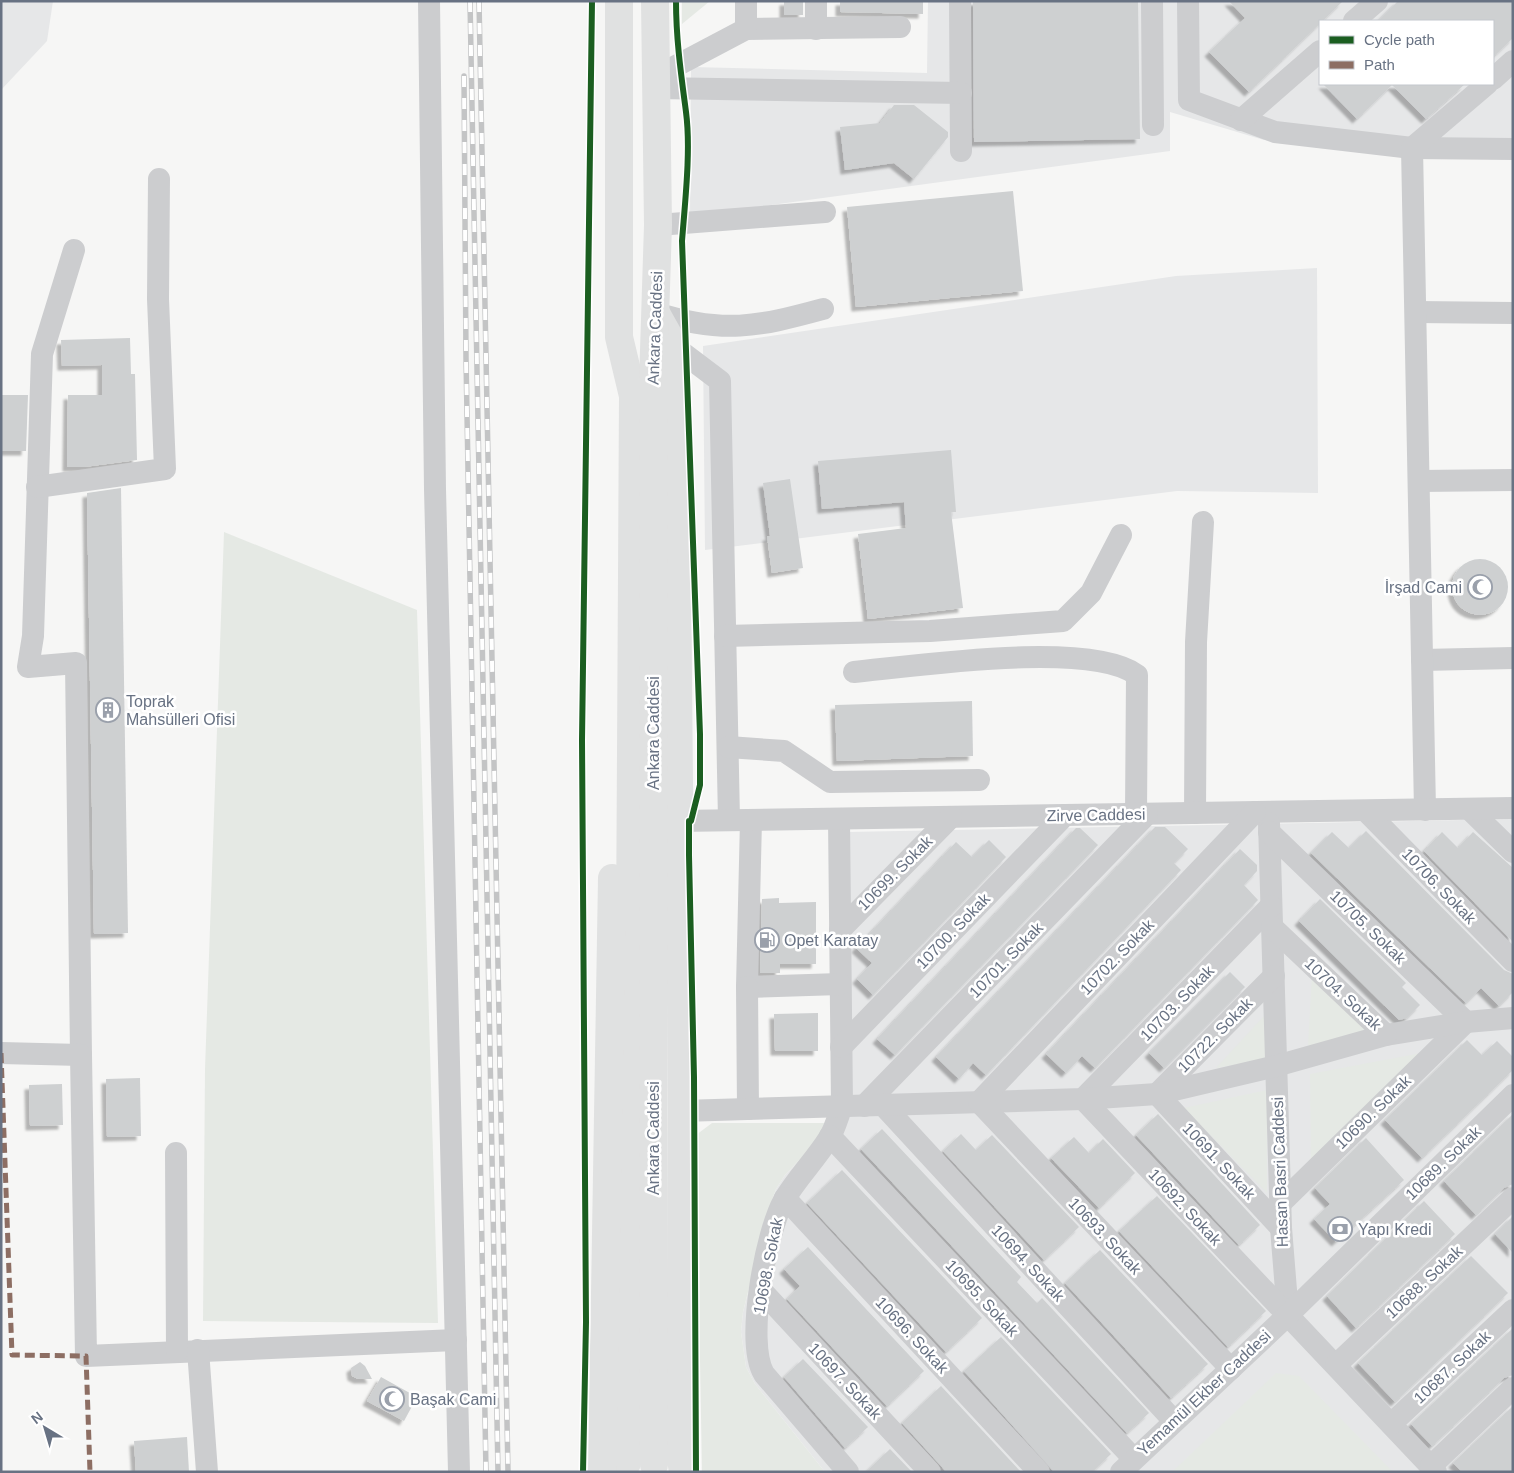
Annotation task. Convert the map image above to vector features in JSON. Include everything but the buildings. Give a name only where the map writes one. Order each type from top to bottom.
[{"type":"highway","name":"Ankara Caddesi","points":[[620,1],[619,337],[633,396],[641,1464],[653,382],[658,225],[655,1]]},
{"type":"highway","points":[[656,313],[675,347],[682,1111],[680,1453],[683,1472]]},
{"type":"highway","points":[[602,1472],[619,337]]},
{"type":"street","points":[[429,1],[435,489],[459,1472]]},
{"type":"street","points":[[746,1],[746,29]]},
{"type":"street","points":[[816,1],[816,29]]},
{"type":"street","points":[[960,1],[961,151]]},
{"type":"street","points":[[1152,1],[1154,125]]},
{"type":"street","points":[[1188,1],[1189,100],[1275,132],[1412,148],[1513,149]]},
{"type":"street","points":[[1355,20],[1377,1]]},
{"type":"street","points":[[656,82],[746,29],[900,27]]},
{"type":"street","points":[[1242,120],[1319,52]]},
{"type":"street","points":[[1494,77],[1513,61]]},
{"type":"street","points":[[656,82],[961,93]]},
{"type":"street","points":[[1412,148],[1486,85]]},
{"type":"street","points":[[1412,148],[1425,810]]},
{"type":"street","points":[[38,487],[165,469],[158,299],[159,178]]},
{"type":"street","points":[[658,225],[825,212]]},
{"type":"street","points":[[74,250],[42,354],[33,636],[28,667],[76,663],[86,1356],[456,1340]]},
{"type":"street","points":[[656,313],[686,322],[722,327],[767,324],[823,309]]},
{"type":"street","points":[[1416,312],[1513,313]]},
{"type":"street","points":[[675,347],[720,381],[728,747],[740,820],[747,987],[748,1109]]},
{"type":"street","points":[[1419,481],[1513,480]]},
{"type":"street","points":[[1195,813],[1196,642],[1203,522]]},
{"type":"street","points":[[725,636],[930,631],[1063,621],[1091,593],[1121,535]]},
{"type":"street","points":[[854,672],[1010,657],[1082,659],[1126,667],[1137,675],[1142,814]]},
{"type":"street","points":[[1422,660],[1513,658]]},
{"type":"street","points":[[728,747],[784,750],[830,782],[979,780]]},
{"type":"street","name":"Zirve Caddesi","points":[[678,821],[1195,813],[1264,819],[1366,811],[1513,808]]},
{"type":"street","points":[[1470,809],[1513,852]]},
{"type":"street","name":"10706. Sokak","points":[[1366,811],[1513,961]]},
{"type":"street","name":"10701. Sokak","points":[[874,1105],[1142,814]]},
{"type":"street","name":"10700. Sokak","points":[[841,1047],[1065,815]]},
{"type":"street","name":"10699. Sokak","points":[[840,930],[951,817]]},
{"type":"street","points":[[838,818],[842,1106]]},
{"type":"street","name":"Hasan Basri Caddesi","points":[[1264,819],[1272,916],[1281,1228],[1288,1315]]},
{"type":"street","name":"10705. Sokak","points":[[1264,819],[1466,1022]]},
{"type":"street","name":"10702. Sokak","points":[[979,1102],[1264,819]]},
{"type":"street","name":"10704. Sokak","points":[[1272,916],[1386,1035],[1466,1022],[1513,1018]]},
{"type":"street","name":"10703. Sokak","points":[[1083,1099],[1272,916]]},
{"type":"street","name":"10722. Sokak","points":[[1157,1094],[1274,976]]},
{"type":"street","points":[[747,987],[840,984]]},
{"type":"street","name":"10690. Sokak","points":[[1280,1203],[1466,1022]]},
{"type":"street","points":[[682,1111],[1083,1099],[1157,1094],[1276,1066],[1386,1035]]},
{"type":"street","points":[[1,1053],[81,1055]]},
{"type":"street","name":"10691. Sokak","points":[[1157,1094],[1281,1228]]},
{"type":"street","name":"10689. Sokak","points":[[1288,1315],[1513,1094]]},
{"type":"street","name":"10692. Sokak","points":[[1083,1099],[1288,1315]]},
{"type":"street","name":"10693. Sokak","points":[[979,1102],[1230,1369]]},
{"type":"street","name":"10694. Sokak","points":[[874,1105],[1174,1421]]},
{"type":"street","name":"10698. Sokak","points":[[842,1106],[830,1136],[785,1198],[777,1219],[760,1290],[756,1342],[759,1365],[848,1472]]},
{"type":"street","name":"10695. Sokak","points":[[830,1136],[1128,1465]]},
{"type":"street","points":[[176,1153],[187,1351],[207,1472]]},
{"type":"street","name":"10696. Sokak","points":[[785,1198],[1039,1472]]},
{"type":"street","name":"10688. Sokak","points":[[1336,1365],[1513,1198]]},
{"type":"street","name":"10697. Sokak","points":[[760,1290],[930,1472]]},
{"type":"street","name":"10687. Sokak","points":[[1391,1424],[1513,1310]]},
{"type":"street","points":[[1288,1315],[1434,1469],[1513,1388]]},
{"type":"street","name":"Yemamül Ekber Caddesi","points":[[1128,1465],[1288,1315]]},
{"type":"shaded area","points":[[1,1],[53,1],[47,41],[1,90]]},
{"type":"shaded area","points":[[682,1],[710,1],[682,24]]},
{"type":"shaded area","points":[[928,1],[1513,1],[1513,156],[1264,140],[1170,112],[1170,151],[690,216],[691,67],[927,73]]},
{"type":"shaded area","points":[[1317,268],[1318,493],[1177,491],[705,550],[703,346],[1176,276]]},
{"type":"shaded area","points":[[224,532],[417,610],[438,1323],[203,1321],[205,1069]]},
{"type":"shaded area","points":[[1513,819],[1513,1472],[825,1472],[755,1384],[746,1367],[741,1332],[743,1312],[769,1208],[776,1189],[785,1175],[825,1133],[849,1083],[847,832]]},
{"type":"shaded area","points":[[1312,974],[1372,1034],[1308,1046]]},
{"type":"shaded area","points":[[1265,1015],[1269,1059],[1216,1068]]},
{"type":"shaded area","points":[[1432,1051],[1311,1168],[1310,1074]]},
{"type":"shaded area","points":[[1267,1090],[1267,1193],[1184,1108]]},
{"type":"shaded area","points":[[712,1123],[826,1123],[825,1133],[785,1175],[776,1189],[769,1208],[743,1312],[741,1332],[746,1367],[755,1384],[825,1472],[702,1472],[696,1135]]},
{"type":"shaded area","points":[[1276,1373],[1299,1376],[1393,1472],[1172,1472]]},
{"type":"railway","points":[[470,1],[498,1472]]},
{"type":"railway","points":[[479,1],[508,1472]]},
{"type":"railway","points":[[464,76],[466,358],[486,1472]]},
{"type":"marked path","points":[[1,1053],[12,1355],[86,1356],[90,1472]]},
{"type":"cycle path","points":[[583,1472],[586,1322],[582,740],[592,1]]},
{"type":"cycle path","points":[[676,1],[678,43],[688,143],[682,241],[700,734],[700,785],[691,821],[689,821],[694,1077],[696,1472]]},
{"type":"place","name":"İrşad Cami","points":[[1480,587]]},
{"type":"place","name":"Toprak Mahsülleri Ofisi","points":[[108,710]]},
{"type":"place","name":"Opet Karatay","points":[[767,940]]},
{"type":"place","name":"Yapı Kredi","points":[[1340,1229]]},
{"type":"place","name":"Başak Cami","points":[[392,1399]]}]
